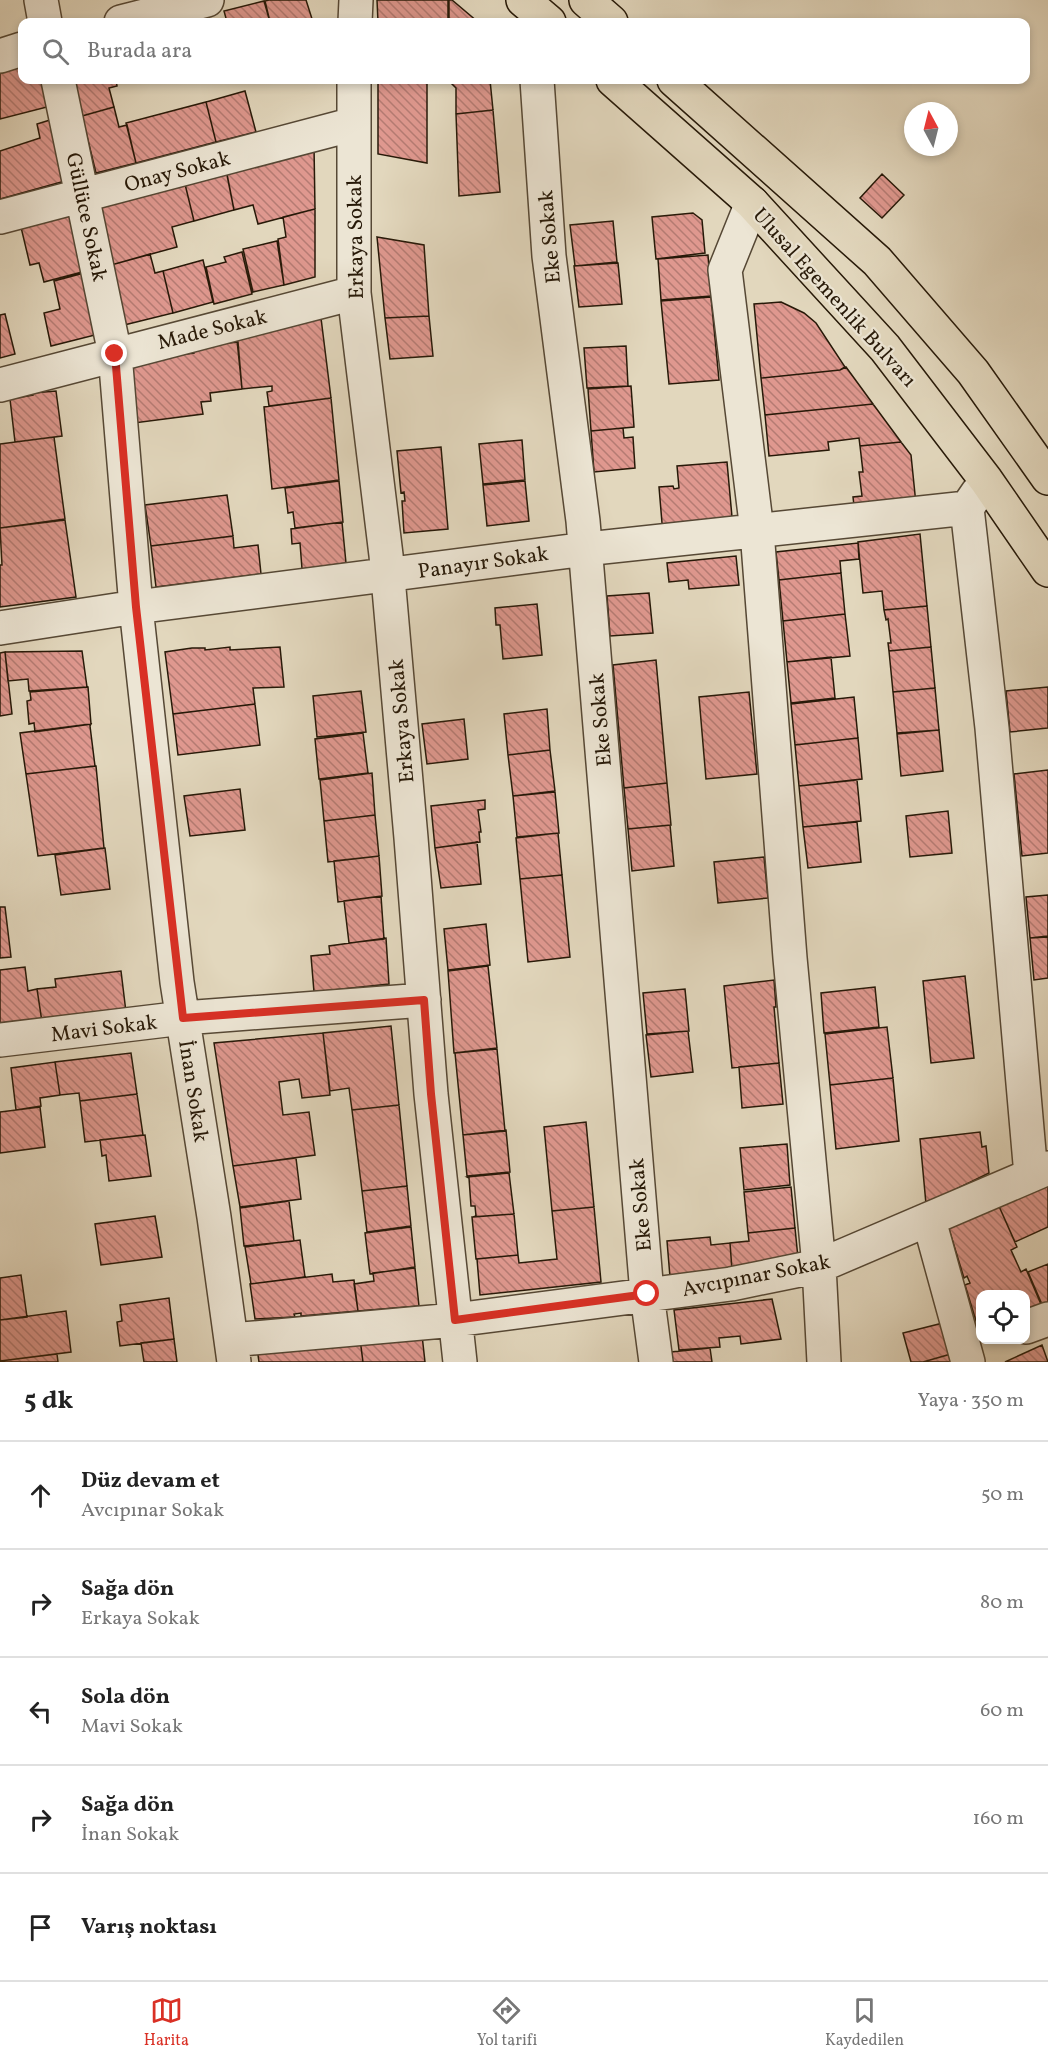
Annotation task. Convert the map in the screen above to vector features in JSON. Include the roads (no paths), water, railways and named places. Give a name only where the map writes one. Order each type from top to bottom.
[{"type":"main road","points":[[586,0],[606,18]]},
{"type":"main road","name":"Ulusal Egemenlik Bulvarı","points":[[618,84],[752,203],[885,348],[986,480],[1048,570]]},
{"type":"main road","name":"Ulusal Egemenlik Bulvarı","points":[[678,84],[877,261],[973,372],[1048,478]]},
{"type":"street","points":[[41,0],[44,18]]},
{"type":"street","points":[[137,18],[207,0]]},
{"type":"street","points":[[355,18],[356,0]]},
{"type":"street","points":[[0,56],[18,50]]},
{"type":"street","name":"Güllüce Sokak","points":[[59,84],[115,354]]},
{"type":"street","name":"Erkaya Sokak","points":[[354,84],[354,293],[388,575],[431,1094],[460,1362]]},
{"type":"street","name":"Eke Sokak","points":[[537,84],[549,255],[585,549],[647,1294],[656,1362]]},
{"type":"street","name":"Onay Sokak","points":[[0,217],[354,124]]},
{"type":"street","points":[[752,203],[725,270],[757,531],[790,958],[819,1266],[824,1362]]},
{"type":"street","name":"Made Sokak","points":[[0,385],[354,293]]},
{"type":"street","name":"İnan Sokak","points":[[115,354],[136,607],[183,1018],[233,1351]]},
{"type":"street","points":[[986,480],[967,508],[1040,1171]]},
{"type":"street","name":"Panayır Sokak","points":[[0,628],[136,607],[585,549],[967,508]]},
{"type":"street","name":"Mavi Sokak","points":[[0,1040],[183,1018],[424,1000]]},
{"type":"street","name":"Avcıpınar Sokak","points":[[233,1351],[731,1284],[819,1266],[1040,1171]]},
{"type":"street","points":[[929,1220],[974,1350]]},
{"type":"street","points":[[1030,1326],[1048,1319]]}]
